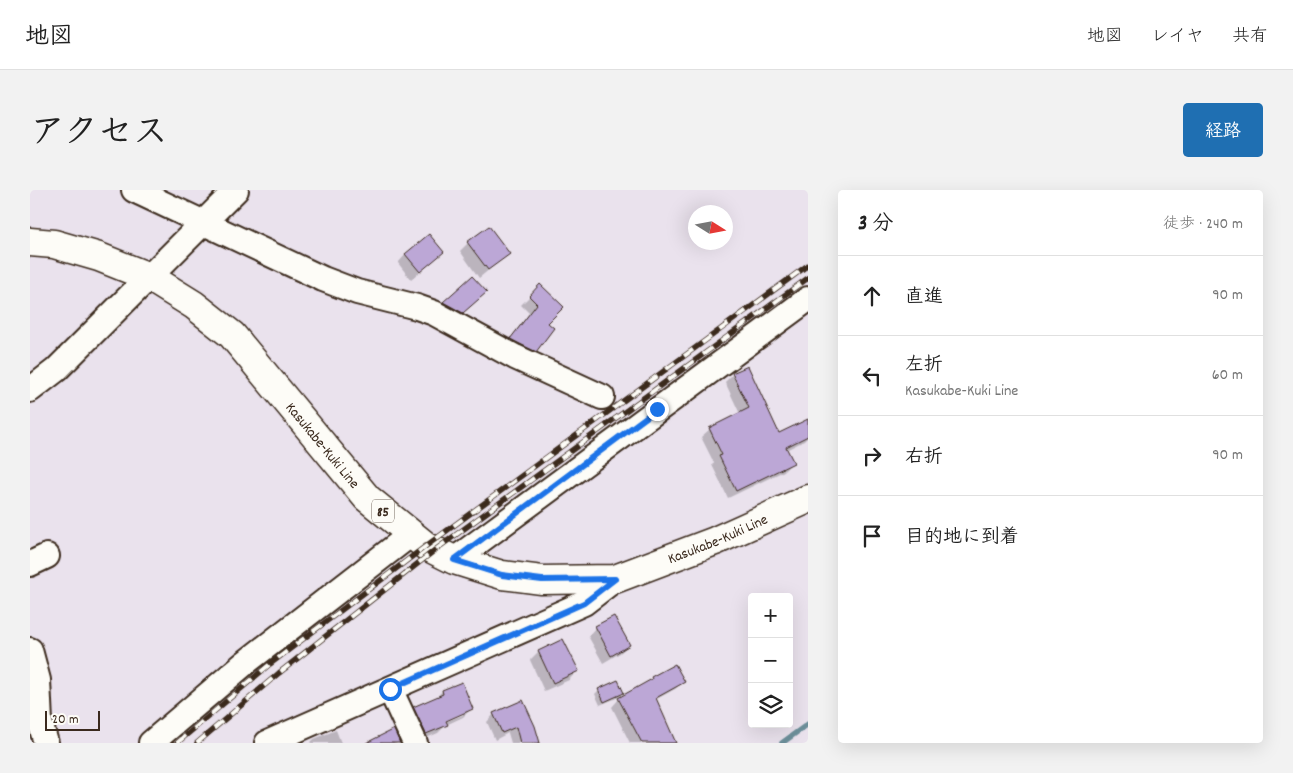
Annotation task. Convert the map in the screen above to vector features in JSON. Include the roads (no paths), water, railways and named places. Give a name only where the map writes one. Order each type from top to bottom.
[{"type":"main road","name":"Kasukabe-Kuki Line","points":[[30,242],[54,244],[99,257],[149,278],[194,305],[232,335],[367,498],[426,546],[454,560],[502,575],[542,580],[615,579],[715,542],[808,499]]},
{"type":"street","points":[[30,390],[56,370],[236,190]]},
{"type":"street","points":[[141,192],[323,279],[357,292],[434,313],[515,356],[602,396]]},
{"type":"street","points":[[454,560],[808,299]]},
{"type":"street","points":[[151,743],[245,663],[410,534]]},
{"type":"street","points":[[267,743],[584,603],[615,579]]},
{"type":"street","points":[[30,650],[38,680],[40,722],[46,743]]},
{"type":"street","points":[[390,689],[414,743]]},
{"type":"waterway","points":[[782,743],[808,724]]},
{"type":"railway","points":[[177,743],[270,664],[426,546],[808,265]]},
{"type":"railway","points":[[197,743],[279,673],[435,550],[808,278]]}]
